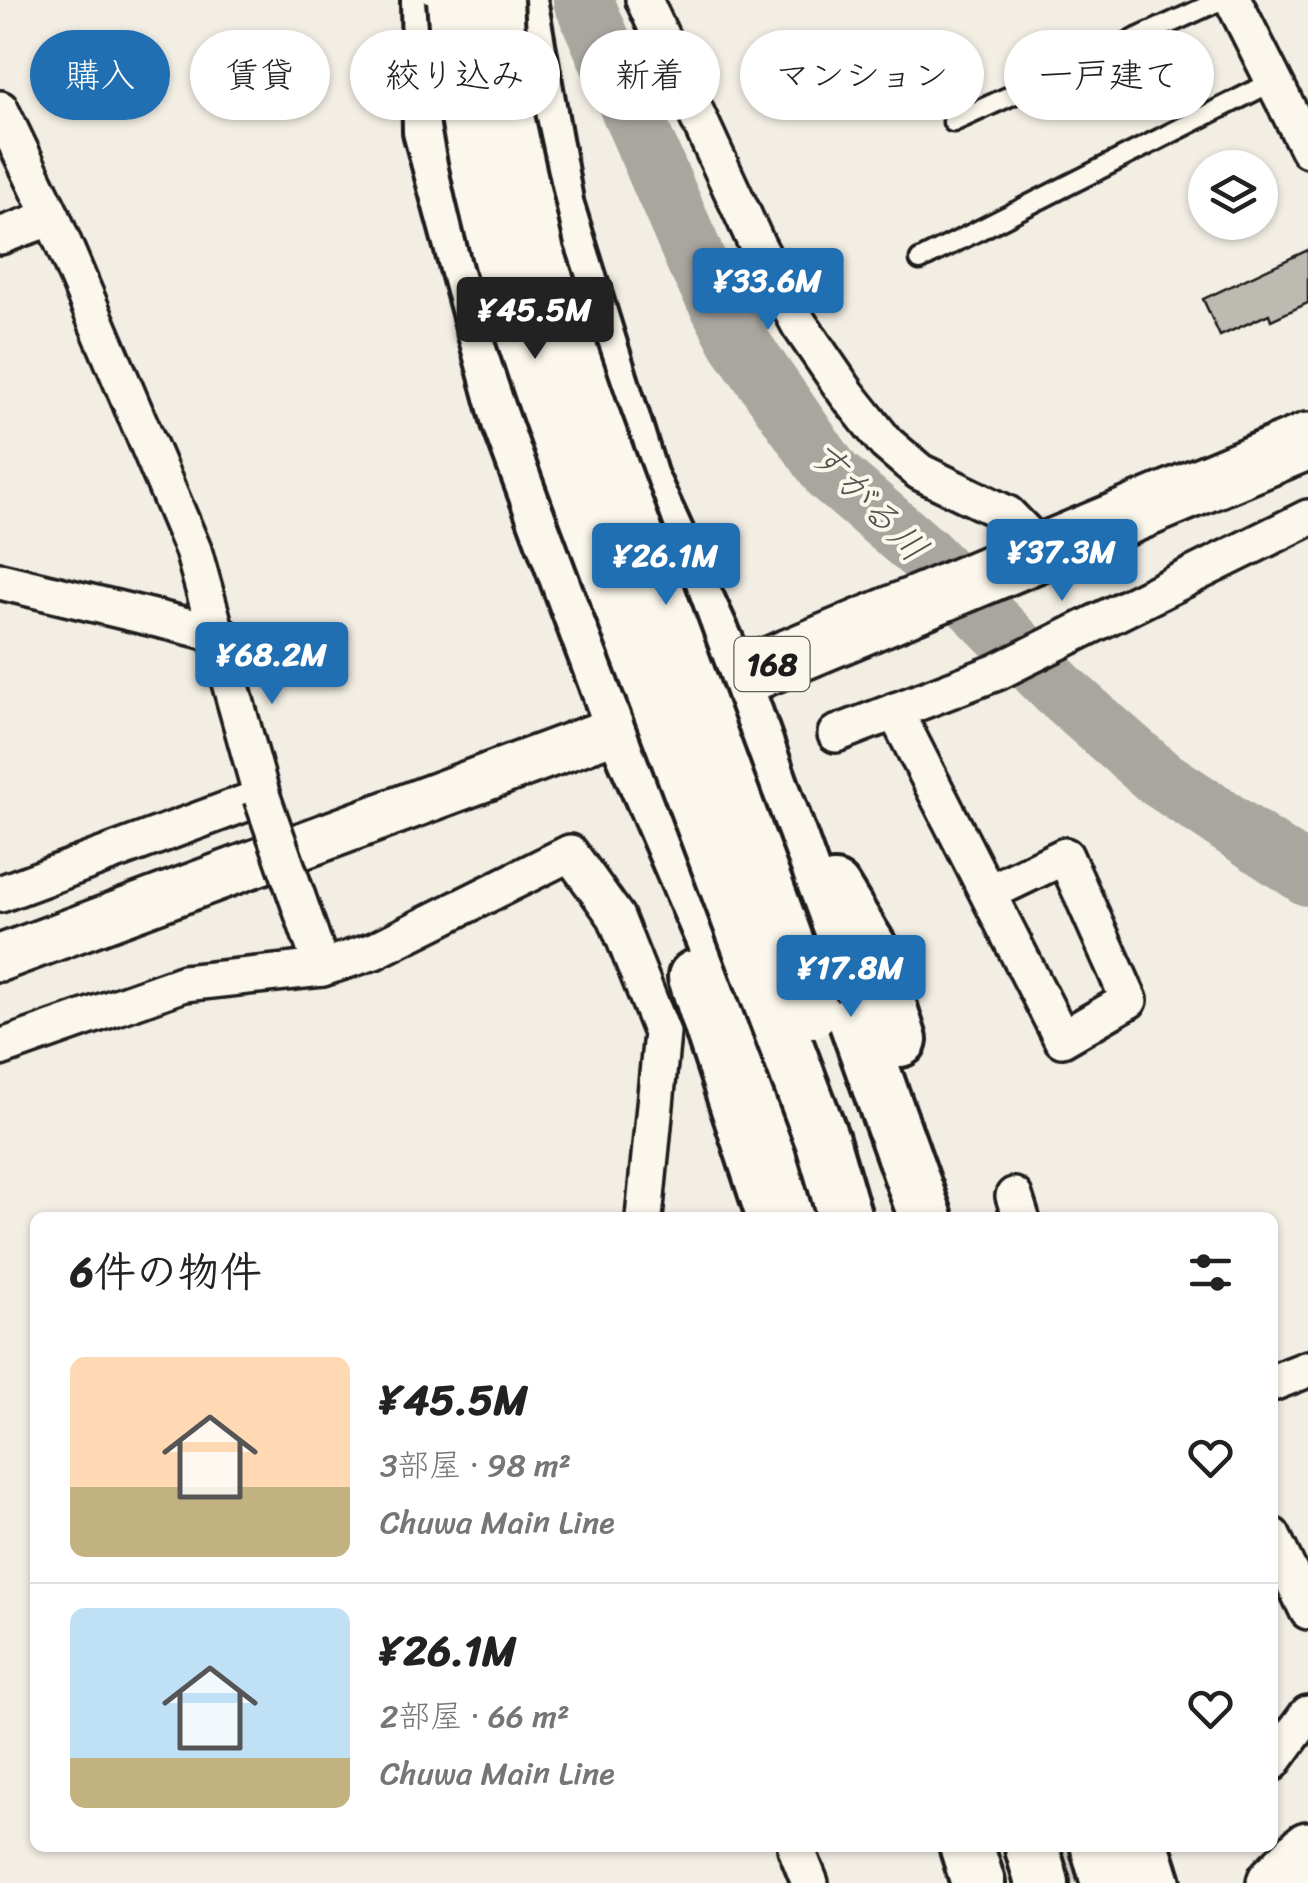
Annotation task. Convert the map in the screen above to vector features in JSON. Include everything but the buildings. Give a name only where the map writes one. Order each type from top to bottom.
[{"type":"highway","name":"168","points":[[622,726],[1308,440]]},
{"type":"highway","points":[[1275,1883],[1308,1850]]},
{"type":"main road","points":[[428,0],[430,131],[509,422],[659,820],[750,1026],[817,1212]]},
{"type":"main road","points":[[454,0],[459,84],[498,260],[554,430],[822,1140],[843,1212]]},
{"type":"main road","points":[[496,0],[501,89],[538,253],[593,417],[852,1118],[879,1212]]},
{"type":"main road","points":[[520,0],[557,207],[636,460],[734,681],[924,1212]]},
{"type":"main road","points":[[782,807],[874,953],[951,1212]]},
{"type":"main road","points":[[659,820],[691,964],[772,1212]]},
{"type":"main road","points":[[968,1852],[978,1883]]},
{"type":"main road","points":[[998,1852],[1006,1883]]},
{"type":"main road","points":[[1033,1852],[1042,1883]]},
{"type":"main road","points":[[1067,1852],[1077,1883]]},
{"type":"main road","points":[[1099,1852],[1108,1883]]},
{"type":"main road","points":[[1145,1852],[1154,1883]]},
{"type":"street","points":[[644,0],[757,245],[799,324],[846,394],[886,443],[920,472],[1007,514],[1021,559]]},
{"type":"street","points":[[1233,0],[1308,149]]},
{"type":"street","points":[[0,108],[52,217],[193,550],[220,634],[262,796],[322,968]]},
{"type":"street","points":[[0,236],[52,217]]},
{"type":"street","points":[[836,734],[997,672],[1308,518]]},
{"type":"street","points":[[0,581],[220,634]]},
{"type":"street","points":[[895,711],[1062,1038],[1129,1000],[1065,856],[988,893]]},
{"type":"street","points":[[0,958],[622,726]]},
{"type":"street","points":[[0,894],[262,796]]},
{"type":"street","points":[[0,1048],[184,984],[322,968],[374,951],[570,853],[616,918],[662,1033],[645,1212]]},
{"type":"street","points":[[1278,1381],[1308,1370]]},
{"type":"street","points":[[1278,1548],[1308,1610]]},
{"type":"street","points":[[1278,1755],[1308,1714]]},
{"type":"street","points":[[798,1852],[810,1883]]},
{"type":"lane","points":[[953,122],[1220,0]]},
{"type":"lane","points":[[920,260],[1274,81]]},
{"type":"waterway","name":"すがる川","points":[[583,0],[697,263],[738,340],[832,475],[924,554],[1059,690],[1158,777],[1308,876]]},
{"type":"tunnel","points":[[1067,1852],[1076,1883]]}]
